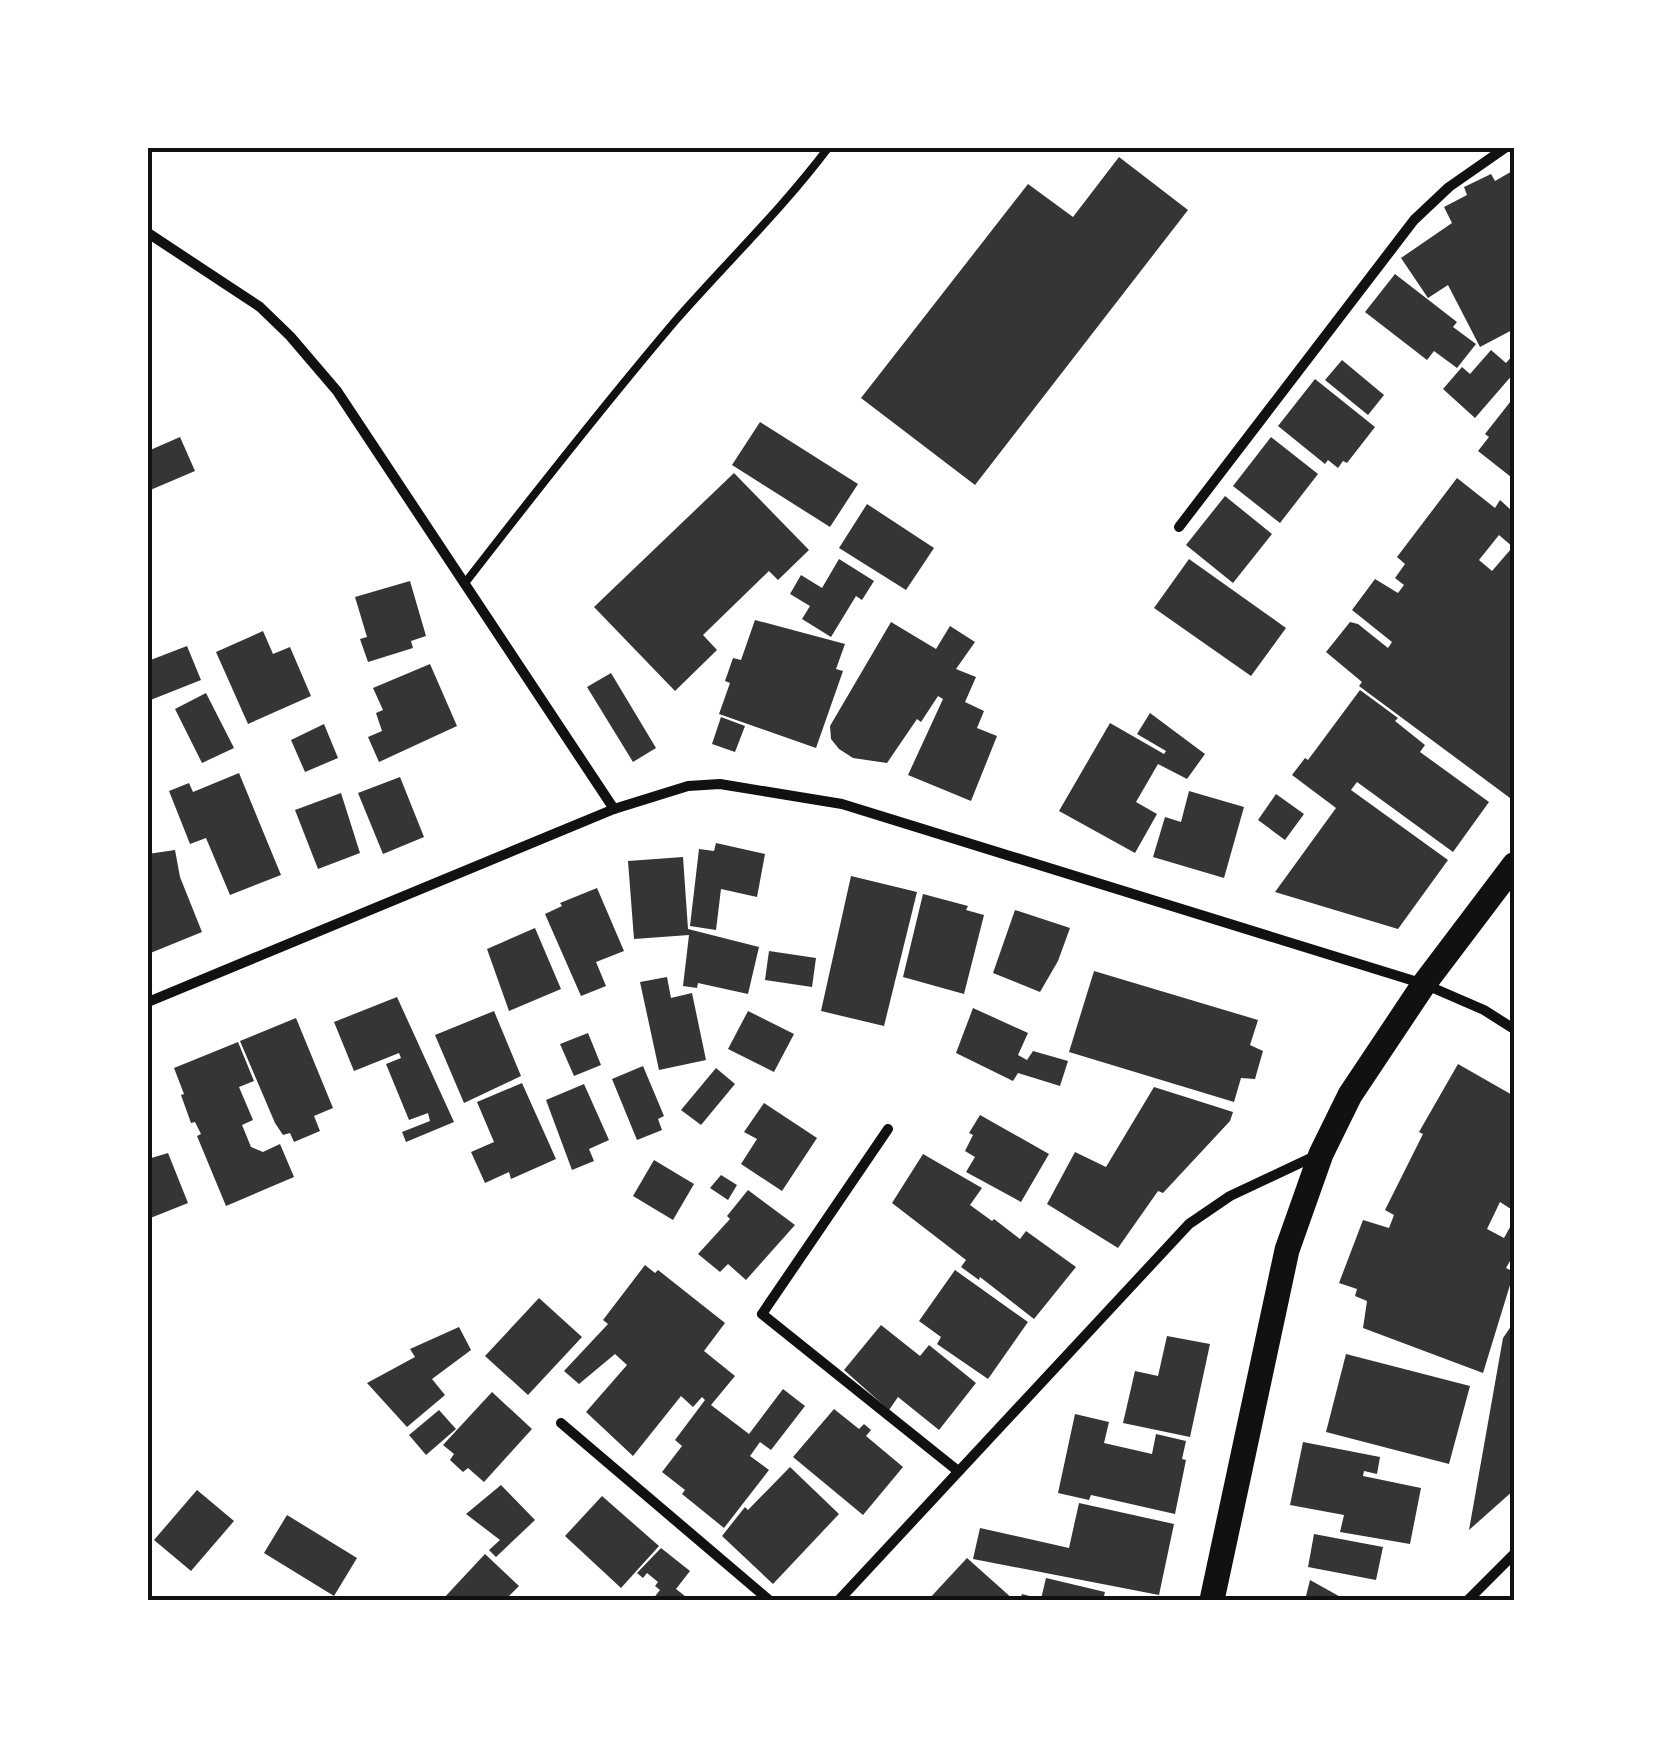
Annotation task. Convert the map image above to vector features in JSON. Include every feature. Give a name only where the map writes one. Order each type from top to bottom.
[{"type":"main road","points":[[1212,1600],[1287,1250],[1321,1154],[1350,1095],[1424,984],[1514,864]]},
{"type":"street","points":[[1179,526],[1414,220],[1448,187],[1505,148]]},
{"type":"street","points":[[148,233],[260,307],[337,391],[614,809]]},
{"type":"street","points":[[148,1002],[614,809],[688,786],[720,784],[842,804],[1424,984],[1484,1010],[1514,1029]]},
{"type":"street","points":[[888,1129],[762,1314],[958,1472]]},
{"type":"street","points":[[840,1600],[1190,1224],[1230,1196],[1321,1154]]},
{"type":"street","points":[[561,1423],[769,1600]]},
{"type":"street","points":[[1468,1600],[1514,1554]]},
{"type":"lane","points":[[465,583],[606,402],[702,290],[800,185],[828,148]]},
{"type":"building","points":[[1119,157],[1188,210],[975,485],[861,398],[1028,184],[1073,217]]},
{"type":"building","points":[[1514,170],[1514,329],[1480,347],[1448,285],[1428,298],[1401,258],[1452,223],[1444,207],[1467,195],[1464,187],[1491,174],[1495,181]]},
{"type":"building","points":[[1395,274],[1457,322],[1453,327],[1476,344],[1457,368],[1434,351],[1427,360],[1365,312]]},
{"type":"building","points":[[1491,350],[1506,363],[1514,354],[1514,373],[1475,418],[1443,389],[1462,367],[1470,374]]},
{"type":"building","points":[[1342,360],[1384,395],[1368,415],[1325,380]]},
{"type":"building","points":[[1315,379],[1375,427],[1347,463],[1343,461],[1338,468],[1328,460],[1325,464],[1278,426]]},
{"type":"building","points":[[1514,397],[1511,477],[1478,451],[1489,437],[1485,434]]},
{"type":"building","points":[[760,422],[858,484],[830,527],[732,465]]},
{"type":"building","points":[[180,437],[195,471],[148,491],[148,451]]},
{"type":"building","points":[[1271,437],[1318,474],[1280,523],[1233,486]]},
{"type":"building","points":[[734,473],[809,550],[778,580],[769,571],[703,635],[717,650],[675,691],[594,607]]},
{"type":"building","points":[[1457,478],[1495,508],[1500,500],[1511,510],[1514,507],[1514,548],[1499,535],[1479,560],[1492,571],[1511,549],[1514,552],[1514,791],[1510,798],[1359,686],[1362,682],[1326,652],[1350,622],[1388,648],[1392,642],[1352,610],[1375,579],[1398,593],[1404,585],[1395,578],[1405,564],[1397,557]]},
{"type":"building","points":[[1225,496],[1272,534],[1233,583],[1186,545]]},
{"type":"building","points":[[867,504],[934,548],[906,590],[839,548]]},
{"type":"building","points":[[839,559],[874,581],[862,600],[856,596],[831,637],[802,619],[810,606],[790,594],[801,575],[822,588]]},
{"type":"building","points":[[1189,559],[1286,628],[1251,676],[1154,608]]},
{"type":"building","points":[[410,581],[426,636],[411,641],[413,648],[368,662],[360,639],[367,637],[355,597]]},
{"type":"building","points":[[755,620],[845,644],[836,669],[843,671],[816,748],[719,714],[730,683],[725,681],[733,658],[741,660]]},
{"type":"building","points":[[891,622],[936,649],[950,626],[975,642],[956,669],[976,677],[965,702],[984,711],[977,728],[997,736],[971,801],[908,775],[943,699],[938,696],[887,763],[853,758],[831,739],[830,726]]},
{"type":"building","points":[[263,631],[273,654],[290,647],[311,696],[248,724],[216,652]]},
{"type":"building","points":[[187,646],[201,680],[148,701],[148,661]]},
{"type":"building","points":[[430,664],[457,726],[379,762],[368,737],[382,731],[376,713],[383,710],[373,688]]},
{"type":"building","points":[[611,673],[656,748],[633,762],[587,687]]},
{"type":"building","points":[[1360,690],[1398,718],[1395,721],[1425,745],[1420,752],[1489,802],[1453,852],[1357,782],[1351,790],[1448,860],[1398,929],[1275,892],[1336,808],[1292,775],[1305,758],[1308,760]]},
{"type":"building","points":[[206,693],[234,748],[202,763],[175,709]]},
{"type":"building","points":[[1150,713],[1205,754],[1187,779],[1158,764],[1136,802],[1157,814],[1135,853],[1059,811],[1110,723],[1164,754],[1166,751],[1137,734]]},
{"type":"building","points":[[721,717],[745,726],[735,752],[712,744]]},
{"type":"building","points":[[324,724],[338,758],[305,772],[291,740]]},
{"type":"building","points":[[239,773],[281,875],[230,895],[206,838],[190,844],[169,791],[189,783],[193,792]]},
{"type":"building","points":[[400,777],[424,837],[383,854],[358,793]]},
{"type":"building","points":[[1189,791],[1244,807],[1224,878],[1153,857],[1165,817],[1181,822]]},
{"type":"building","points":[[341,793],[360,853],[318,869],[295,810]]},
{"type":"building","points":[[1276,794],[1304,814],[1285,840],[1258,820]]},
{"type":"building","points":[[716,843],[765,854],[757,897],[721,889],[716,930],[690,926],[699,849],[714,851]]},
{"type":"building","points":[[175,850],[180,877],[202,932],[148,954],[148,854]]},
{"type":"building","points":[[683,857],[688,929],[759,947],[748,994],[698,983],[697,988],[683,986],[689,935],[634,939],[628,861]]},
{"type":"building","points":[[851,876],[917,892],[884,1026],[821,1011]]},
{"type":"building","points":[[597,888],[624,951],[596,962],[606,986],[581,996],[545,914],[562,906],[560,903]]},
{"type":"building","points":[[923,894],[968,906],[966,910],[984,915],[964,994],[903,977]]},
{"type":"building","points":[[1015,910],[1070,928],[1058,961],[1040,992],[993,973]]},
{"type":"building","points":[[535,928],[561,989],[509,1011],[487,949]]},
{"type":"building","points":[[769,951],[816,958],[812,987],[765,980]]},
{"type":"building","points":[[1094,971],[1258,1020],[1250,1045],[1263,1051],[1255,1079],[1241,1078],[1234,1102],[1069,1052]]},
{"type":"building","points":[[667,977],[671,998],[692,993],[706,1060],[659,1070],[640,982]]},
{"type":"building","points":[[397,997],[454,1122],[406,1142],[402,1132],[430,1121],[428,1113],[409,1120],[386,1064],[401,1058],[399,1053],[354,1071],[334,1022]]},
{"type":"building","points":[[973,1008],[1028,1033],[1018,1055],[1027,1060],[1033,1051],[1068,1061],[1060,1086],[1018,1073],[1013,1081],[956,1053]]},
{"type":"building","points":[[494,1011],[521,1076],[464,1103],[435,1035]]},
{"type":"building","points":[[748,1011],[794,1034],[774,1072],[728,1049]]},
{"type":"building","points":[[296,1018],[333,1108],[314,1116],[320,1131],[294,1142],[290,1133],[283,1135],[275,1123],[240,1041]]},
{"type":"building","points":[[588,1033],[601,1065],[574,1076],[560,1044]]},
{"type":"building","points":[[238,1042],[254,1081],[239,1087],[253,1120],[242,1125],[251,1147],[263,1152],[280,1144],[294,1177],[226,1206],[197,1136],[201,1134],[195,1122],[191,1123],[174,1068]]},
{"type":"building","points":[[1458,1064],[1514,1096],[1514,1211],[1500,1202],[1487,1229],[1504,1238],[1514,1220],[1514,1254],[1506,1268],[1514,1272],[1483,1373],[1363,1328],[1367,1301],[1355,1296],[1357,1289],[1339,1283],[1363,1220],[1389,1228],[1394,1215],[1385,1210],[1423,1134],[1419,1132]]},
{"type":"building","points":[[643,1066],[664,1116],[658,1119],[662,1130],[637,1140],[612,1079]]},
{"type":"building","points":[[716,1068],[735,1084],[701,1125],[681,1110]]},
{"type":"building","points":[[522,1083],[556,1159],[511,1179],[509,1172],[485,1183],[471,1152],[494,1142],[477,1102]]},
{"type":"building","points":[[584,1084],[609,1140],[589,1149],[594,1161],[572,1170],[546,1100]]},
{"type":"building","points":[[1154,1087],[1233,1112],[1230,1121],[1163,1193],[1158,1191],[1118,1248],[1047,1204],[1075,1152],[1106,1167]]},
{"type":"building","points":[[764,1103],[817,1138],[782,1191],[741,1164],[757,1139],[744,1132]]},
{"type":"building","points":[[980,1115],[1049,1154],[1021,1202],[966,1172],[975,1157],[965,1151],[973,1135],[969,1133]]},
{"type":"building","points":[[168,1153],[188,1203],[148,1219],[148,1159]]},
{"type":"building","points":[[923,1154],[982,1188],[970,1205],[1020,1239],[1026,1231],[1076,1267],[1034,1319],[961,1267],[966,1260],[892,1203]]},
{"type":"building","points":[[654,1160],[694,1184],[673,1220],[633,1196]]},
{"type":"building","points":[[721,1175],[737,1185],[728,1200],[710,1188]]},
{"type":"building","points":[[748,1190],[795,1225],[746,1280],[728,1264],[720,1272],[698,1254],[730,1219],[727,1216]]},
{"type":"building","points":[[645,1265],[655,1273],[658,1270],[725,1323],[704,1351],[735,1376],[711,1405],[749,1434],[783,1389],[805,1406],[771,1450],[760,1442],[750,1456],[769,1470],[724,1528],[662,1472],[682,1446],[675,1440],[705,1400],[702,1397],[693,1407],[681,1396],[633,1456],[586,1412],[627,1365],[615,1354],[579,1384],[564,1371],[608,1324],[603,1320]]},
{"type":"building","points":[[955,1270],[1028,1322],[988,1379],[937,1344],[941,1337],[919,1321]]},
{"type":"building","points":[[539,1298],[582,1337],[528,1395],[485,1356]]},
{"type":"building","points":[[1514,1322],[1514,1490],[1469,1530],[1503,1338]]},
{"type":"building","points":[[881,1325],[920,1356],[929,1345],[976,1383],[939,1430],[898,1397],[889,1410],[844,1370]]},
{"type":"building","points":[[459,1327],[471,1350],[432,1379],[445,1395],[407,1427],[367,1383],[415,1357],[410,1349]]},
{"type":"building","points":[[1167,1336],[1210,1344],[1190,1437],[1123,1423],[1135,1371],[1158,1376]]},
{"type":"building","points":[[1346,1354],[1470,1386],[1449,1464],[1326,1432]]},
{"type":"building","points":[[492,1392],[532,1429],[484,1482],[468,1468],[463,1472],[450,1460],[454,1454],[443,1445]]},
{"type":"building","points":[[834,1409],[859,1429],[864,1424],[871,1430],[866,1436],[903,1467],[863,1515],[793,1457]]},
{"type":"building","points":[[439,1410],[456,1429],[426,1455],[409,1435]]},
{"type":"building","points":[[1075,1414],[1109,1422],[1104,1443],[1152,1454],[1156,1434],[1186,1441],[1175,1514],[1091,1495],[1089,1500],[1058,1493]]},
{"type":"building","points":[[1303,1442],[1380,1457],[1377,1474],[1364,1471],[1363,1476],[1421,1488],[1410,1544],[1340,1532],[1344,1515],[1290,1505]]},
{"type":"building","points":[[790,1467],[839,1514],[773,1584],[722,1536],[745,1507],[748,1510]]},
{"type":"building","points":[[501,1485],[535,1520],[496,1557],[489,1550],[500,1540],[466,1514]]},
{"type":"building","points":[[197,1490],[234,1521],[191,1571],[154,1540]]},
{"type":"building","points":[[602,1496],[659,1546],[621,1588],[565,1536]]},
{"type":"building","points":[[1079,1503],[1174,1524],[1159,1595],[973,1559],[980,1528],[1069,1548]]},
{"type":"building","points":[[287,1515],[357,1558],[334,1596],[264,1553]]},
{"type":"building","points":[[1314,1534],[1383,1547],[1376,1580],[1308,1567]]},
{"type":"building","points":[[661,1548],[690,1571],[676,1589],[690,1600],[652,1600],[660,1590],[655,1586],[658,1582],[647,1573],[643,1578],[637,1573]]},
{"type":"building","points":[[485,1554],[519,1586],[505,1600],[442,1600]]},
{"type":"building","points":[[967,1558],[1014,1600],[928,1600]]},
{"type":"building","points":[[1046,1578],[1105,1592],[1103,1600],[1020,1600],[1022,1594],[1041,1599]]},
{"type":"building","points":[[1310,1580],[1346,1600],[1305,1600]]}]
